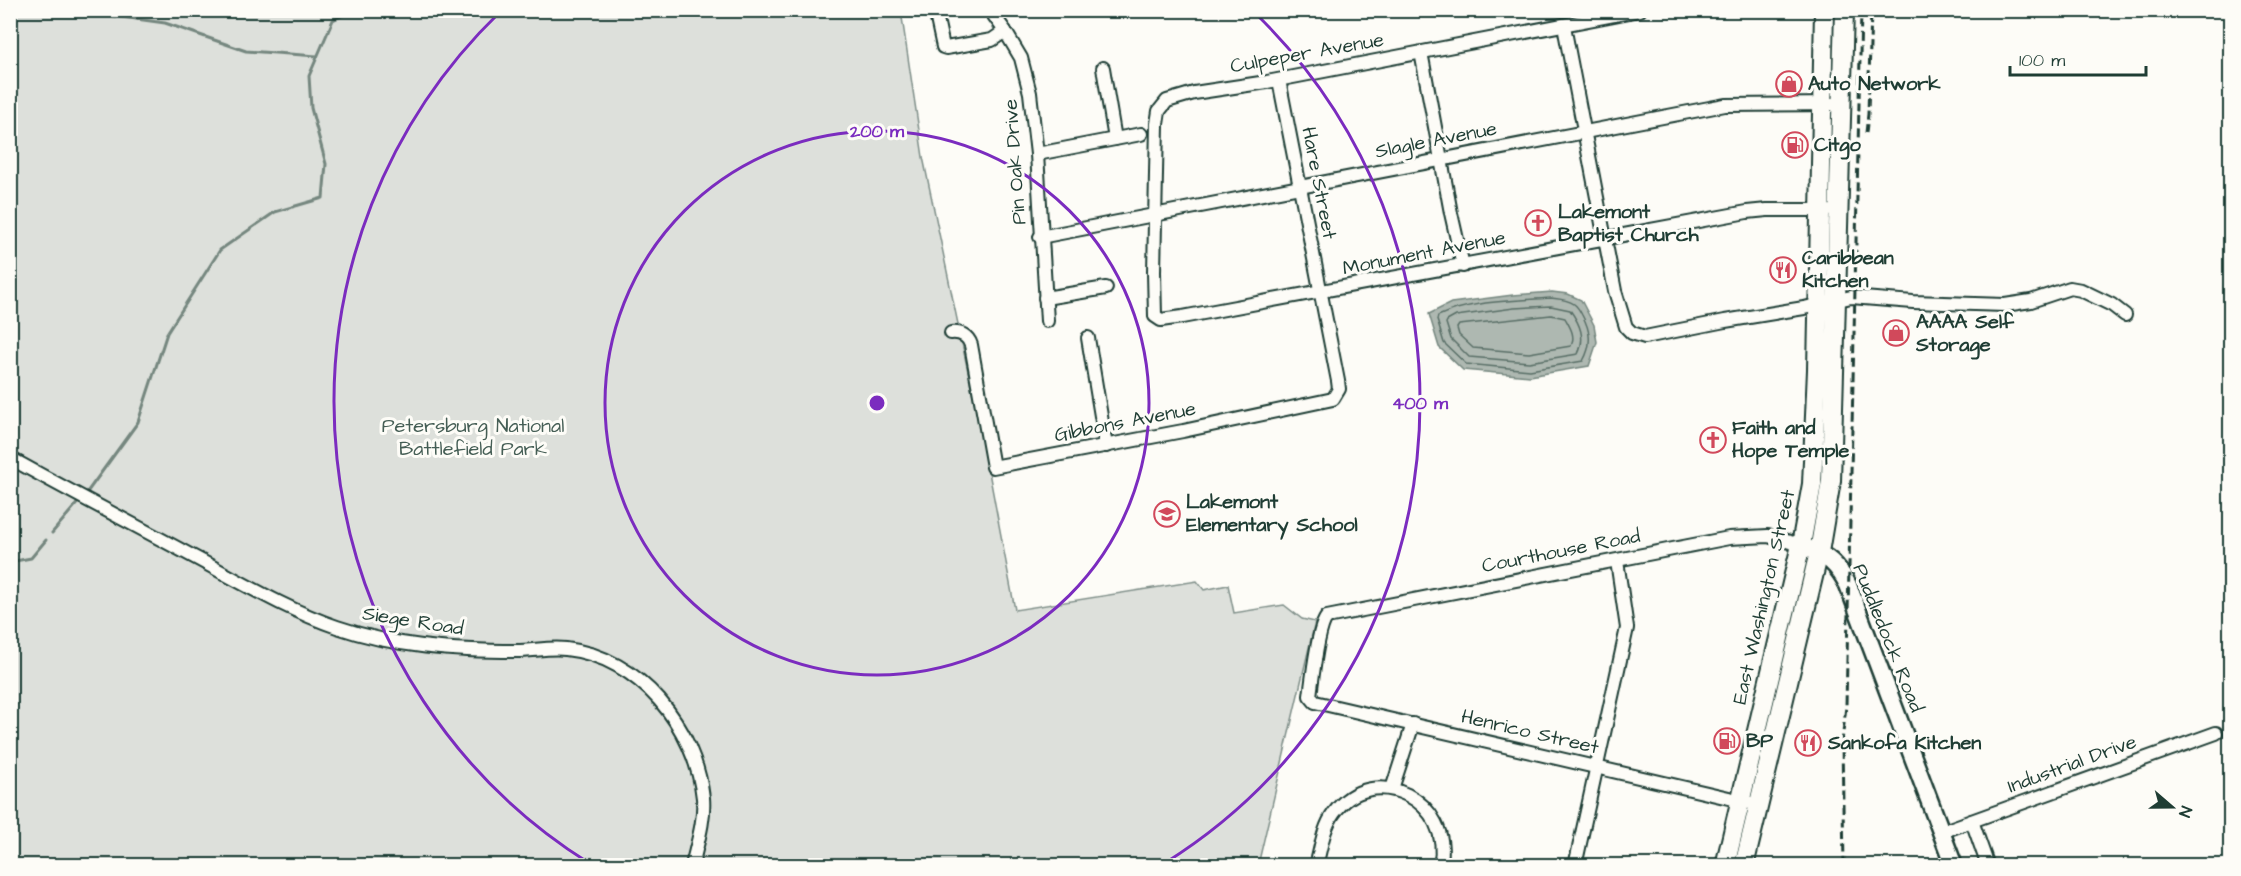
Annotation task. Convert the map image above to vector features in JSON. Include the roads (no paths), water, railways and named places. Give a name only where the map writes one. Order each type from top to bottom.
[{"type":"highway","name":"East Washington Street","points":[[1725,866],[1801,545],[1812,484],[1819,304],[1824,10]]},
{"type":"highway","name":"East Washington Street","points":[[1744,866],[1819,552],[1831,481],[1844,10]]},
{"type":"main road","name":"Puddledock Road","points":[[1801,545],[1819,552],[1836,564],[1848,585],[1954,866]]},
{"type":"street","points":[[935,10],[946,48],[992,40],[1005,31]]},
{"type":"street","name":"Pin Oak Drive","points":[[990,10],[1021,58],[1030,93],[1037,154],[1040,237],[1047,321]]},
{"type":"street","name":"Culpeper Avenue","points":[[1155,214],[1157,124],[1162,105],[1172,98],[1279,80],[1640,10]]},
{"type":"street","points":[[1564,26],[1615,291],[1626,327],[1632,333],[1645,337],[1837,300],[1866,297],[1913,302],[2005,305],[2031,301],[2070,288],[2081,290],[2112,305],[2126,315]]},
{"type":"street","points":[[1421,52],[1463,266]]},
{"type":"street","points":[[1103,69],[1115,139]]},
{"type":"street","name":"Hare Street","points":[[1264,414],[1330,401],[1337,395],[1339,389],[1279,80]]},
{"type":"street","name":"Slagle Avenue","points":[[1040,237],[1735,104],[1842,105]]},
{"type":"street","points":[[1037,154],[1141,134]]},
{"type":"street","name":"Monument Avenue","points":[[1155,214],[1154,282],[1155,316],[1158,319],[1182,318],[1320,293],[1747,212],[1839,211]]},
{"type":"street","points":[[1045,298],[1106,288]]},
{"type":"street","name":"Gibbons Avenue","points":[[951,333],[961,333],[966,336],[971,345],[993,467],[1264,414]]},
{"type":"street","points":[[1088,338],[1106,446]]},
{"type":"street","name":"Siege Road","points":[[10,458],[276,601],[335,627],[366,636],[428,648],[519,651],[565,649],[583,652],[628,670],[652,690],[674,720],[691,753],[699,779],[703,811],[692,866]]},
{"type":"street","name":"Courthouse Road","points":[[1312,699],[1312,681],[1322,625],[1327,617],[1729,538],[1767,536],[1801,545]]},
{"type":"street","points":[[1575,866],[1627,628],[1617,561]]},
{"type":"street","name":"Henrico Street","points":[[1312,699],[1315,702],[1759,805]]},
{"type":"street","points":[[1392,789],[1413,724]]},
{"type":"street","name":"Industrial Drive","points":[[1941,832],[2216,733]]},
{"type":"street","points":[[1316,866],[1327,825],[1340,805],[1368,791],[1392,789],[1418,801],[1432,816],[1441,838],[1440,866]]},
{"type":"street","points":[[1972,821],[1988,866]]},
{"type":"water","points":[[1552,292],[1568,294],[1581,300],[1594,325],[1597,342],[1589,366],[1530,376],[1463,370],[1439,347],[1429,314],[1451,303]]},
{"type":"waterway","points":[[71,10],[165,23],[246,51],[317,56]]},
{"type":"waterway","points":[[85,495],[138,422],[167,333],[220,250],[275,212],[323,198],[326,164],[311,108],[309,76],[333,20],[354,10]]},
{"type":"waterway","points":[[52,533],[80,500]]},
{"type":"waterway","points":[[10,562],[31,558],[46,540]]},
{"type":"railway","points":[[1844,866],[1842,742],[1846,706],[1861,10]]},
{"type":"railway","points":[[1866,133],[1871,10]]},
{"type":"place","name":"Auto Network","points":[[1789,84]]},
{"type":"place","name":"Citgo","points":[[1795,145]]},
{"type":"place","name":"Lakemont Baptist Church","points":[[1538,223]]},
{"type":"place","name":"Caribbean Kitchen","points":[[1783,270]]},
{"type":"place","name":"AAAA Self Storage","points":[[1896,333]]},
{"type":"place","name":"Faith and Hope Temple","points":[[1713,440]]},
{"type":"place","name":"Lakemont Elementary School","points":[[1167,514]]},
{"type":"place","name":"BP","points":[[1727,741]]},
{"type":"place","name":"Sankofa Kitchen","points":[[1808,743]]},
{"type":"park label","name":"Petersburg National Battlefield Park","points":[[473,438]]}]
